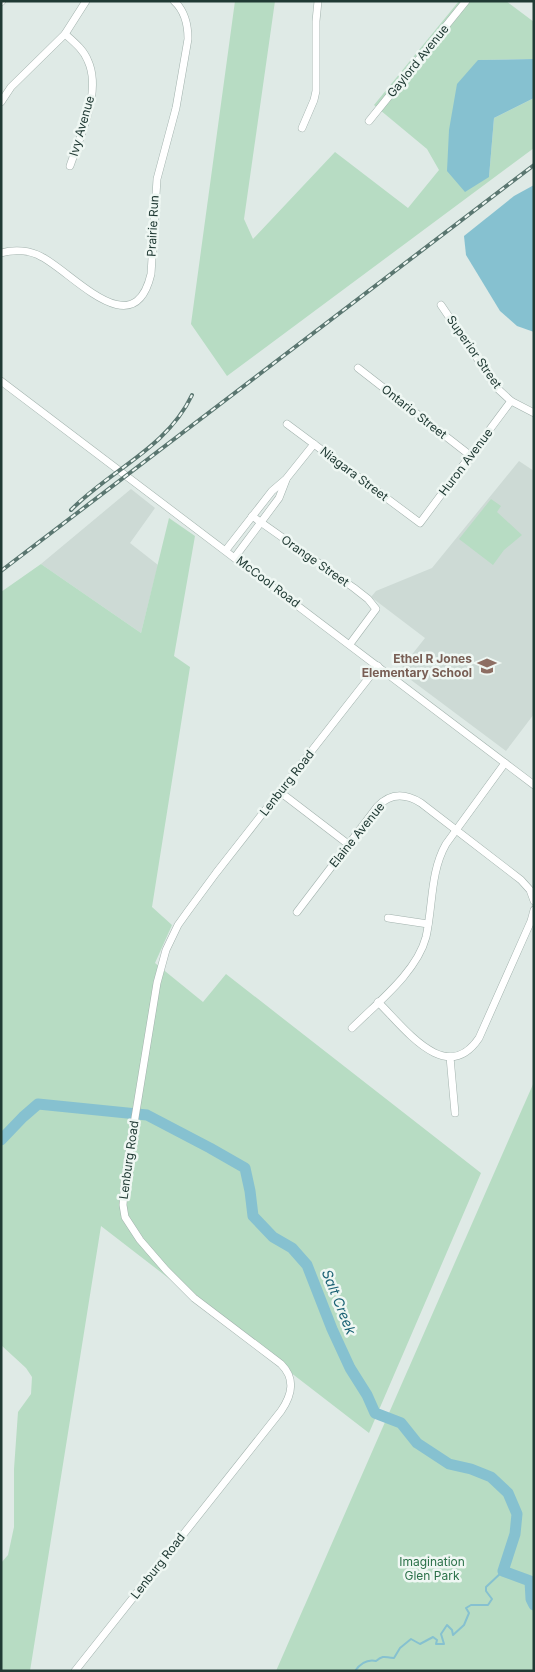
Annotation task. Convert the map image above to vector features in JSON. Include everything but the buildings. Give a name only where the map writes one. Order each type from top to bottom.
[{"type":"street","points":[[1,102],[11,87],[67,32],[86,1]]},
{"type":"street","name":"Prairie Run","points":[[1,253],[13,250],[41,256],[97,296],[121,306],[140,299],[144,294],[151,274],[154,198],[157,179],[176,108],[188,40],[186,19],[174,1]]},
{"type":"street","points":[[302,128],[316,91],[316,21],[318,1]]},
{"type":"street","name":"Gaylord Avenue","points":[[369,120],[466,1]]},
{"type":"street","name":"Ivy Avenue","points":[[67,32],[84,52],[93,78],[91,101],[70,166]]},
{"type":"street","name":"Superior Street","points":[[441,305],[498,388],[511,401],[534,413]]},
{"type":"street","name":"Ontario Street","points":[[358,368],[471,456]]},
{"type":"street","name":"McCool Road","points":[[1,381],[534,785]]},
{"type":"street","name":"Huron Avenue","points":[[420,523],[511,401]]},
{"type":"street","name":"Niagara Street","points":[[287,424],[420,523]]},
{"type":"street","points":[[226,550],[272,491],[286,480],[314,444]]},
{"type":"street","points":[[235,557],[279,498],[286,480]]},
{"type":"street","name":"Orange Street","points":[[252,516],[354,588],[368,599],[376,609],[350,644]]},
{"type":"street","name":"Lenburg Road","points":[[75,1671],[281,1411],[288,1400],[292,1388],[289,1375],[284,1367],[185,1290],[140,1240],[128,1223],[124,1210],[123,1196],[156,983],[171,939],[183,918],[216,873],[378,666]]},
{"type":"street","points":[[352,1028],[414,964],[423,947],[438,861],[446,844],[505,763]]},
{"type":"street","points":[[280,792],[348,844]]},
{"type":"street","name":"Elaine Avenue","points":[[297,912],[381,803],[386,799],[400,795],[414,799],[525,884],[530,890],[534,901]]},
{"type":"street","points":[[378,1002],[429,1051],[450,1057],[465,1053],[479,1038],[534,910]]},
{"type":"street","points":[[388,918],[428,924]]},
{"type":"street","points":[[450,1057],[455,1113]]},
{"type":"shaded area","points":[[519,461],[534,471],[534,714],[506,751],[399,671],[425,638],[371,597],[376,591],[432,568]]},
{"type":"shaded area","points":[[131,489],[155,508],[130,543],[158,565],[141,633],[41,564]]},
{"type":"green space","points":[[235,1],[275,1],[244,219],[253,239],[335,152],[408,208],[439,170],[427,149],[374,105],[459,1],[506,1],[534,22],[534,59],[478,60],[489,177],[494,118],[534,98],[534,148],[227,376],[191,324]]},
{"type":"green space","points":[[491,499],[501,506],[497,512],[522,535],[504,550],[493,565],[459,539]]},
{"type":"green space","points":[[169,518],[195,536],[174,656],[190,667],[152,907],[172,925],[155,963],[203,1002],[226,974],[481,1173],[369,1433],[101,1226],[30,1671],[1,1671],[1,1563],[8,1555],[14,1527],[14,1469],[18,1412],[31,1394],[32,1377],[26,1368],[1,1345],[1,592],[41,564],[141,633]]},
{"type":"green space","name":"Imagination Glen Park","points":[[534,1082],[534,1671],[276,1671]]},
{"type":"water","points":[[534,59],[534,98],[494,118],[489,177],[465,192],[447,171],[449,130],[457,84],[478,60]]},
{"type":"water","points":[[534,185],[534,332],[517,326],[500,311],[466,255],[464,236],[514,196]]},
{"type":"waterway","name":"Salt Creek","points":[[1,1140],[38,1104],[147,1115],[245,1168],[253,1216],[273,1237],[292,1248],[307,1265],[332,1329],[350,1368],[367,1395],[375,1413],[401,1423],[417,1443],[449,1464],[471,1469],[491,1477],[508,1493],[517,1514],[515,1534],[503,1571],[530,1581],[531,1599],[534,1605]]},
{"type":"waterway","points":[[355,1671],[361,1664],[367,1661],[376,1661],[383,1657],[394,1658],[400,1648],[411,1639],[420,1644],[433,1637],[437,1640],[436,1644],[444,1644],[441,1634],[447,1625],[452,1630],[453,1635],[464,1625],[469,1613],[466,1608],[471,1605],[488,1605],[492,1599],[486,1591],[486,1587],[503,1571]]},
{"type":"railway","points":[[1,571],[534,165]]},
{"type":"railway","points":[[71,510],[168,430],[181,414],[192,395]]},
{"type":"place","name":"Ethel R Jones Elementary School","points":[[487,666]]}]
